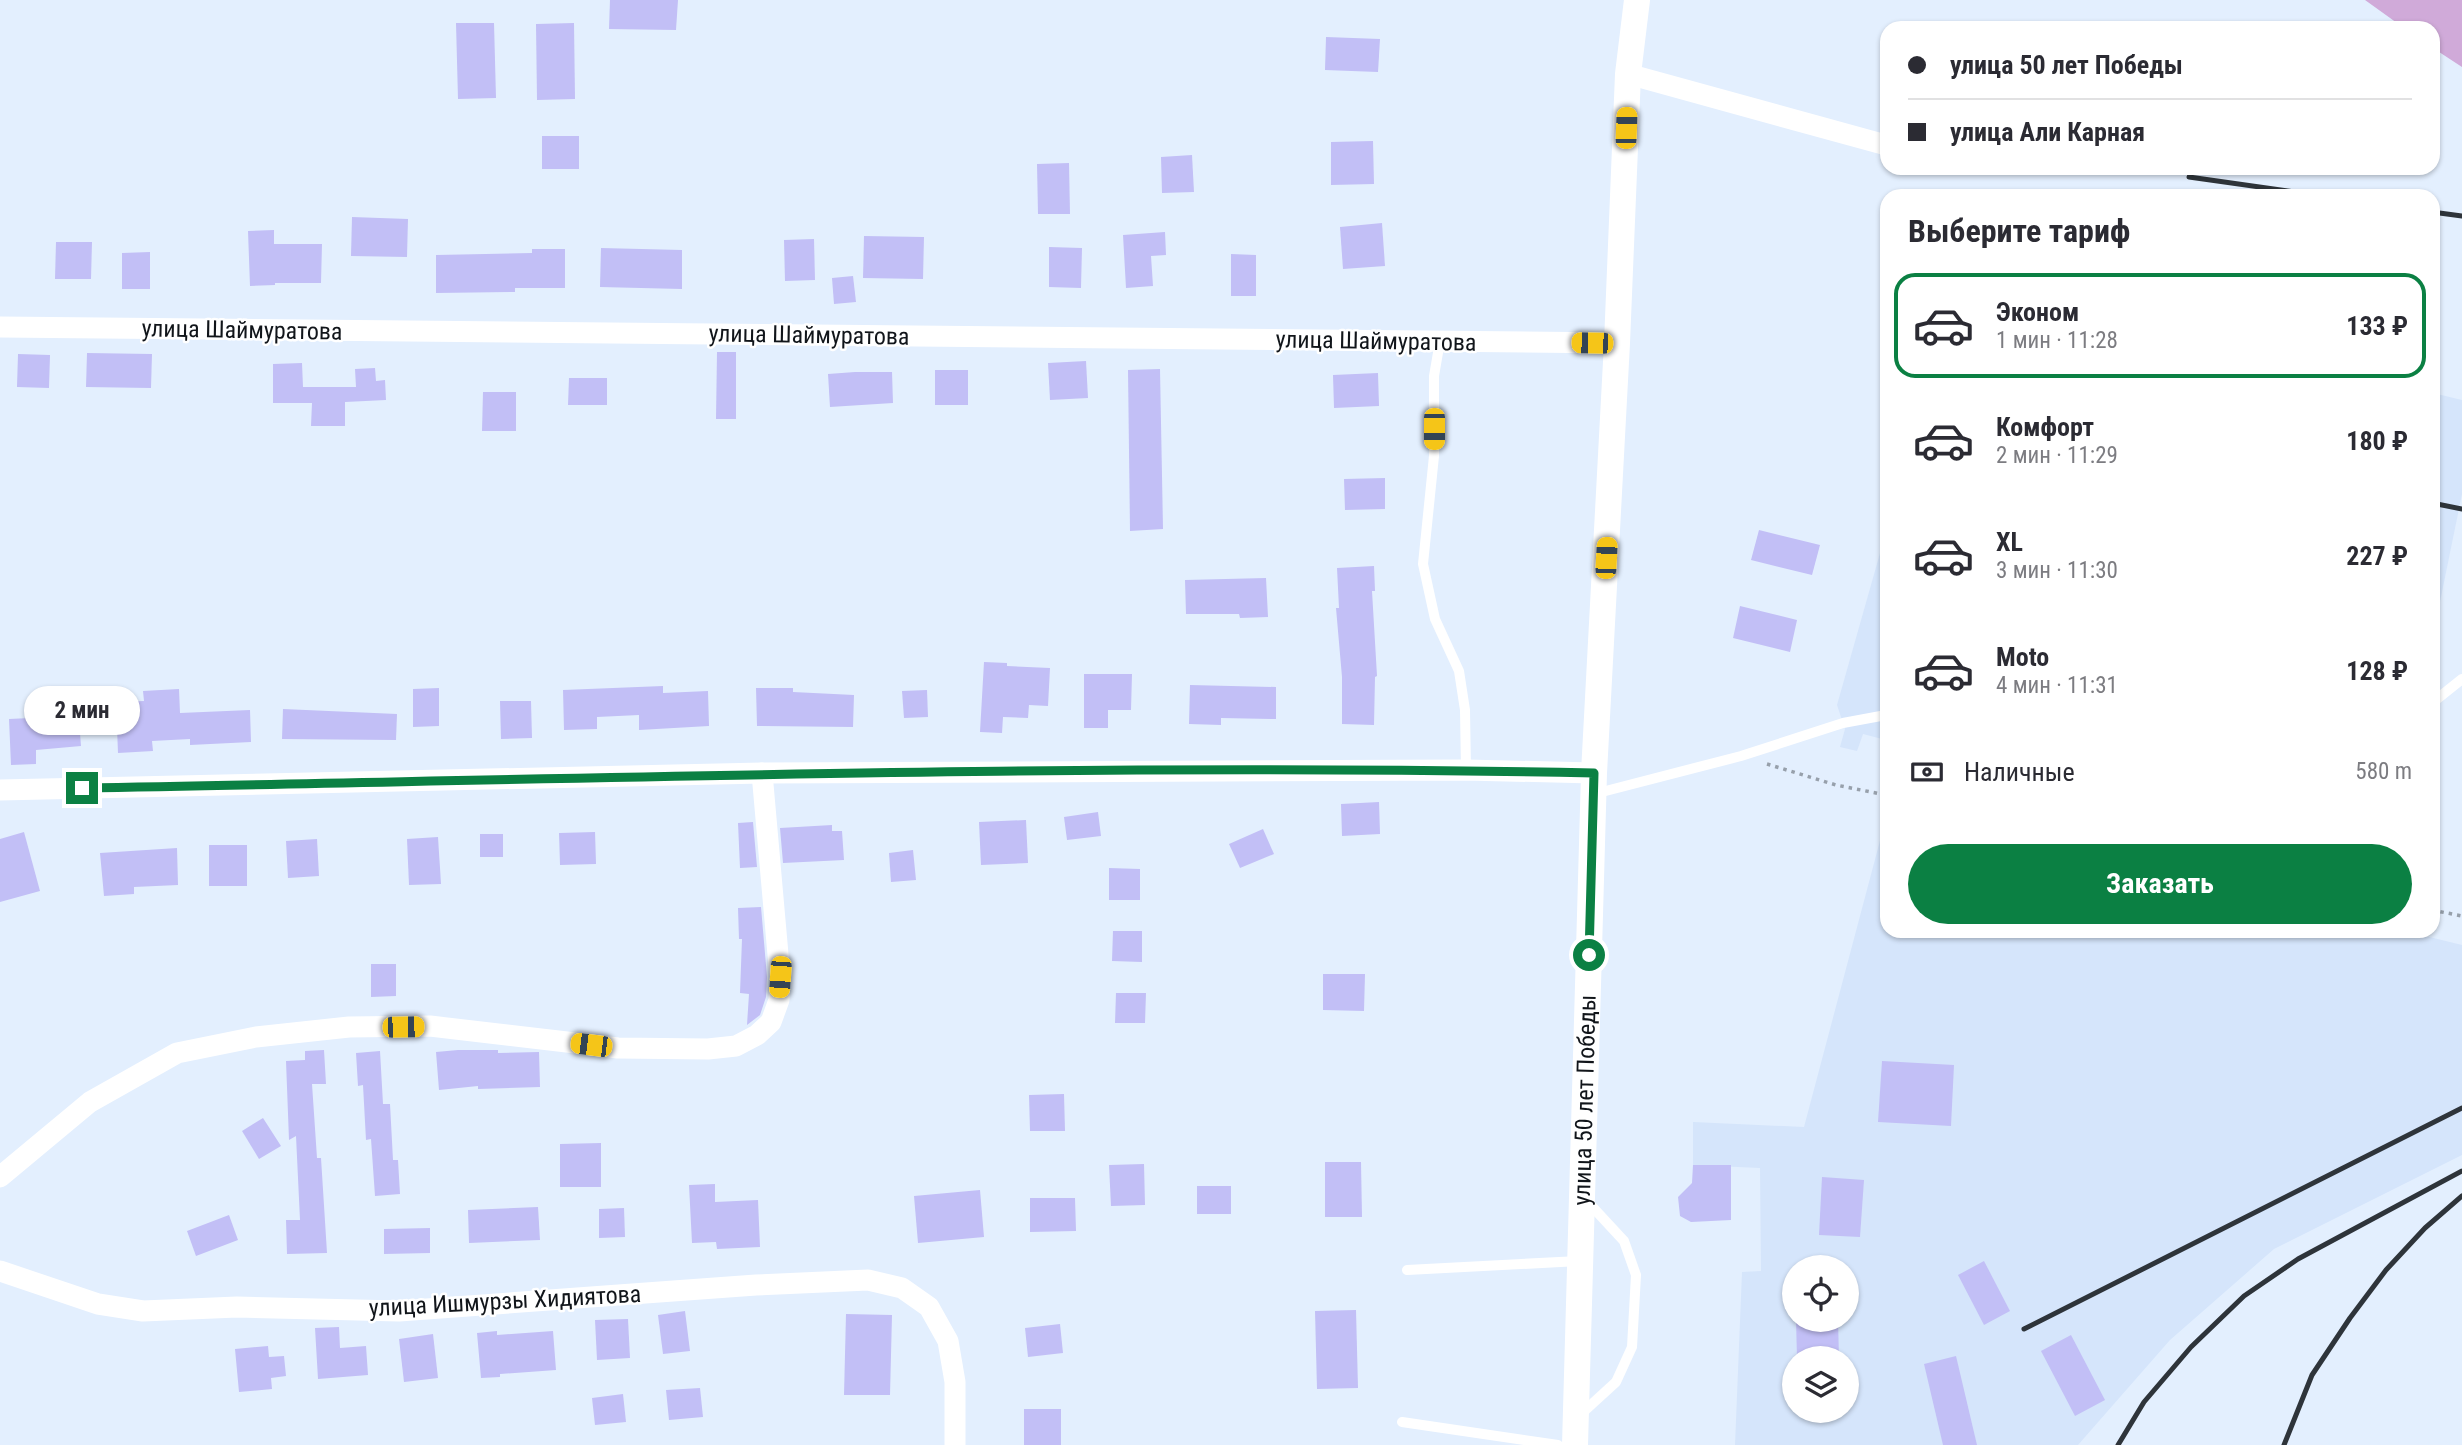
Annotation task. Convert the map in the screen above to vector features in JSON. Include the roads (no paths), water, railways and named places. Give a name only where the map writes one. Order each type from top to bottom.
[{"type":"street","name":"улица 50 лет Победы","points":[[1575,1445],[1594,784],[1628,74],[1637,0]]},
{"type":"street","points":[[1628,74],[1880,143]]},
{"type":"street","name":"улица Шаймуратова","points":[[0,327],[1617,343]]},
{"type":"street","points":[[0,790],[762,773],[1466,770],[1594,784]]},
{"type":"street","points":[[0,1177],[90,1102],[177,1053],[256,1037],[349,1027],[430,1026],[618,1048],[708,1049],[736,1046],[757,1035],[771,1022],[779,1000],[780,977],[762,773]]},
{"type":"street","name":"улица Ишмурзы Хидиятова","points":[[0,1271],[98,1304],[143,1311],[237,1307],[399,1311],[756,1285],[868,1280],[902,1288],[929,1307],[948,1341],[955,1382],[955,1445]]},
{"type":"lane","points":[[1440,341],[1434,376],[1434,456],[1423,564],[1435,619],[1459,671],[1465,710],[1466,770]]},
{"type":"lane","points":[[2440,697],[2462,679]]},
{"type":"lane","points":[[1594,784],[1741,756],[1843,723],[1880,716]]},
{"type":"lane","points":[[1576,1418],[1616,1382],[1632,1347],[1636,1275],[1624,1241],[1582,1195]]},
{"type":"lane","points":[[1407,1270],[1581,1261]]},
{"type":"lane","points":[[1402,1422],[1558,1445]]},
{"type":"railway","points":[[2189,177],[2274,189]]},
{"type":"railway","points":[[2440,213],[2462,216]]},
{"type":"railway","points":[[2440,505],[2462,509]]},
{"type":"railway","points":[[2024,1329],[2462,1108]]},
{"type":"railway","points":[[2118,1445],[2144,1402],[2191,1347],[2244,1296],[2298,1259],[2462,1171]]},
{"type":"railway","points":[[2284,1445],[2312,1375],[2350,1318],[2386,1270],[2425,1228],[2462,1196]]}]
